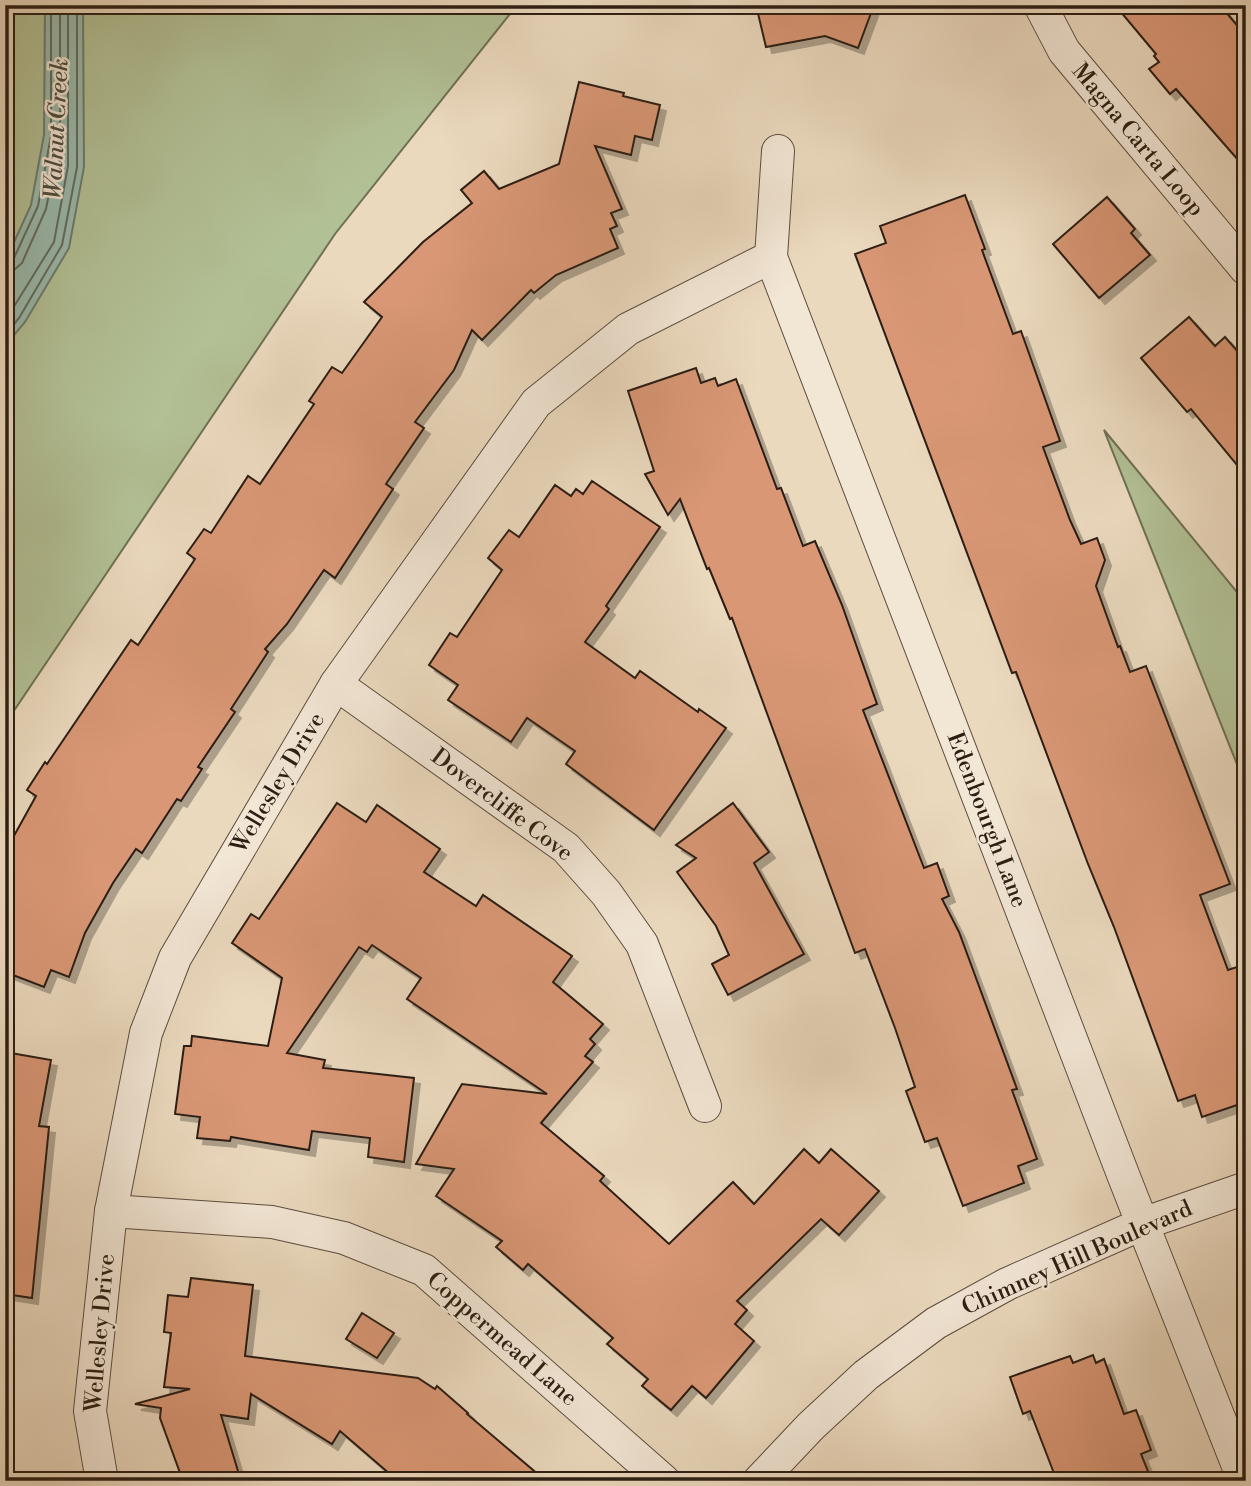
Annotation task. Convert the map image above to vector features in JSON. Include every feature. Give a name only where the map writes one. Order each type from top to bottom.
[{"type":"street","name":"Magna Carta Loop","points":[[1040,5],[1064,51],[1246,269]]},
{"type":"street","name":"Edenbourgh Lane","points":[[778,151],[771,257],[1142,1224],[1244,1481]]},
{"type":"street","name":"Wellesley Drive","points":[[102,1481],[90,1411],[111,1211],[146,1033],[175,958],[336,684],[536,402],[628,329],[771,257]]},
{"type":"street","name":"Dovercliffe Cove","points":[[336,684],[566,848],[607,893],[642,944],[705,1106]]},
{"type":"street","name":"Chimney Hill Boulevard","points":[[759,1481],[811,1426],[866,1375],[936,1323],[1007,1284],[1142,1224],[1246,1188]]},
{"type":"street","name":"Coppermead Lane","points":[[111,1211],[272,1222],[344,1238],[424,1270],[664,1481]]},
{"type":"green space","points":[[5,5],[517,5],[335,234],[5,724]]},
{"type":"green space","points":[[1104,430],[1246,603],[1246,787]]},
{"type":"water","name":"Walnut Creek","points":[[45,5],[83,5],[84,167],[69,248],[25,322],[5,346],[5,262],[31,205],[44,135]]},
{"type":"building","points":[[756,5],[874,5],[858,48],[825,36],[766,47]]},
{"type":"building","points":[[1115,5],[1220,5],[1246,36],[1246,169],[1176,89],[1170,94],[1149,69],[1159,62],[1154,56],[1156,54]]},
{"type":"building","points":[[579,82],[660,105],[652,140],[635,136],[631,155],[595,146],[622,209],[611,213],[617,226],[610,229],[618,248],[556,275],[534,293],[531,290],[482,340],[472,330],[454,370],[415,422],[424,428],[386,484],[393,489],[335,578],[324,570],[287,624],[265,649],[268,652],[231,709],[235,712],[198,767],[202,769],[181,801],[177,799],[142,853],[136,849],[113,883],[85,933],[69,977],[51,970],[44,987],[5,972],[5,852],[36,796],[27,790],[45,762],[47,764],[131,640],[138,645],[195,559],[187,553],[204,529],[211,533],[248,476],[260,484],[314,404],[309,401],[332,367],[342,373],[382,317],[364,302],[423,242],[472,203],[461,190],[484,171],[499,189],[559,164]]},
{"type":"building","points":[[965,195],[1013,334],[1021,331],[1060,441],[1043,447],[1070,520],[1081,544],[1097,538],[1105,560],[1096,586],[1118,647],[1120,646],[1130,672],[1146,666],[1230,884],[1200,895],[1228,970],[1240,966],[1246,981],[1246,1102],[1202,1117],[1195,1095],[1178,1101],[1016,672],[1012,673],[855,254],[886,243],[880,226]]},
{"type":"building","points":[[1107,197],[1135,229],[1131,233],[1150,255],[1099,298],[1053,244]]},
{"type":"building","points":[[1189,317],[1215,346],[1225,337],[1246,361],[1246,476],[1191,409],[1187,412],[1141,358]]},
{"type":"building","points":[[696,368],[701,383],[715,378],[718,386],[736,379],[777,489],[781,488],[803,546],[815,541],[842,605],[877,704],[863,710],[924,868],[937,863],[949,896],[942,899],[959,932],[1017,1089],[1012,1090],[1037,1159],[1018,1166],[1024,1183],[963,1206],[937,1138],[925,1142],[906,1091],[915,1087],[895,1028],[865,949],[855,953],[732,618],[730,619],[709,568],[707,569],[680,499],[668,515],[645,474],[654,471],[628,391]]},
{"type":"building","points":[[592,481],[660,527],[585,642],[635,678],[640,671],[698,712],[699,709],[726,728],[654,830],[566,764],[575,751],[527,718],[511,742],[448,700],[458,685],[429,665],[450,633],[457,637],[502,570],[488,558],[509,530],[519,537],[555,485],[571,496],[576,489],[583,494]]},
{"type":"building","points":[[337,803],[366,822],[377,805],[440,849],[424,872],[476,906],[483,895],[572,956],[553,982],[603,1024],[590,1039],[595,1044],[585,1056],[593,1062],[541,1123],[604,1176],[600,1181],[669,1244],[733,1182],[754,1204],[804,1149],[819,1163],[831,1149],[879,1191],[839,1235],[821,1219],[737,1301],[747,1310],[735,1324],[754,1341],[706,1398],[692,1386],[671,1410],[642,1386],[648,1379],[607,1344],[613,1338],[528,1264],[523,1270],[496,1247],[502,1241],[436,1196],[454,1169],[416,1164],[462,1084],[547,1094],[407,999],[421,978],[372,945],[367,952],[359,947],[287,1053],[325,1060],[323,1068],[414,1078],[404,1162],[368,1157],[370,1138],[312,1131],[309,1150],[231,1137],[230,1141],[197,1138],[200,1117],[175,1114],[184,1046],[191,1046],[192,1036],[268,1046],[282,978],[232,943],[251,914],[259,919]]},
{"type":"building","points":[[733,803],[769,852],[754,863],[804,954],[728,995],[712,964],[729,955],[716,926],[677,872],[696,858],[676,845]]},
{"type":"building","points":[[5,1052],[51,1060],[39,1126],[49,1127],[32,1298],[5,1294]]},
{"type":"building","points":[[191,1278],[253,1285],[245,1356],[418,1378],[435,1389],[437,1386],[546,1481],[398,1481],[340,1431],[332,1444],[251,1394],[248,1419],[221,1415],[241,1481],[183,1481],[160,1418],[161,1408],[135,1404],[190,1389],[164,1387],[171,1333],[164,1332],[168,1295],[188,1297]]},
{"type":"building","points":[[362,1313],[394,1333],[377,1358],[346,1339]]},
{"type":"building","points":[[1093,1355],[1096,1363],[1104,1359],[1124,1414],[1136,1410],[1151,1450],[1141,1454],[1152,1481],[1057,1481],[1030,1411],[1023,1414],[1010,1377],[1070,1356],[1073,1363]]}]
